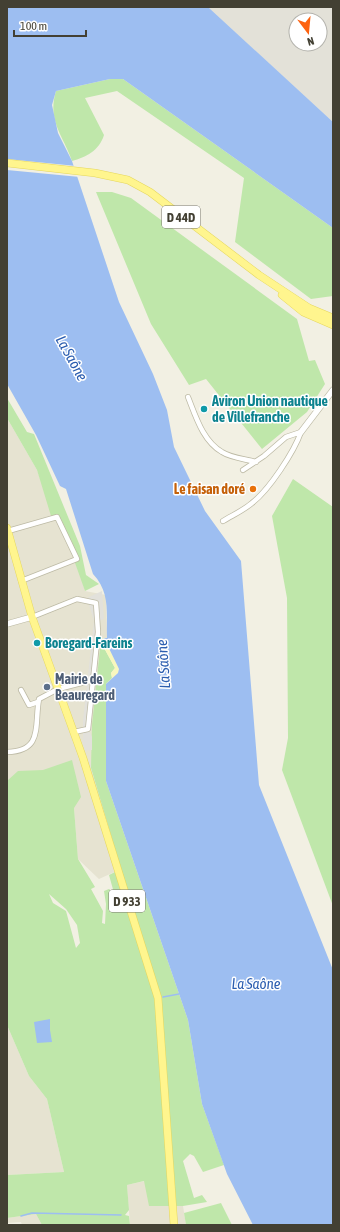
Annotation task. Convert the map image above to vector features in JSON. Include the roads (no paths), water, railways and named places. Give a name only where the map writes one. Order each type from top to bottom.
[{"type":"main road","name":"D 44D","points":[[7,163],[112,175],[139,185],[259,275],[303,312],[333,325]]},
{"type":"main road","name":"D 44D","points":[[259,275],[309,308],[333,318]]},
{"type":"main road","name":"D 933","points":[[7,530],[10,553],[74,732],[158,998],[174,1225]]},
{"type":"street","points":[[223,521],[252,504],[262,495],[297,445],[301,432],[333,390]]},
{"type":"street","points":[[188,397],[198,424],[209,441],[223,453],[256,462]]},
{"type":"street","points":[[243,470],[256,462],[286,437],[301,432]]},
{"type":"street","points":[[7,530],[57,516],[77,559],[21,581]]},
{"type":"street","points":[[8,622],[32,617],[77,599],[96,603],[98,621],[88,729],[74,732]]},
{"type":"street","points":[[21,690],[29,705],[38,702],[39,699],[58,689],[92,680]]},
{"type":"street","points":[[7,752],[20,752],[32,743],[36,734],[38,702]]},
{"type":"water","name":"La Saône","points":[[7,7],[208,7],[333,122],[333,228],[123,79],[110,79],[56,91],[52,105],[58,133],[72,161],[119,302],[153,374],[167,410],[174,447],[205,511],[241,561],[259,785],[333,970],[333,1225],[253,1225],[227,1174],[202,1104],[188,1020],[106,781],[106,684],[118,673],[119,669],[104,638],[107,638],[107,612],[105,596],[99,581],[93,574],[66,489],[60,486],[36,435],[7,384]]},
{"type":"water","points":[[50,1019],[52,1042],[37,1043],[34,1022]]},
{"type":"waterway","points":[[163,997],[179,994]]},
{"type":"waterway","points":[[21,1216],[32,1213],[121,1215]]},
{"type":"place","name":"Aviron Union nautique de Villefranche","points":[[204,409]]},
{"type":"place","name":"Le faisan doré","points":[[253,489]]},
{"type":"place","name":"Boregard-Fareins","points":[[37,643]]},
{"type":"place","name":"Mairie de Beauregard","points":[[47,687]]}]
